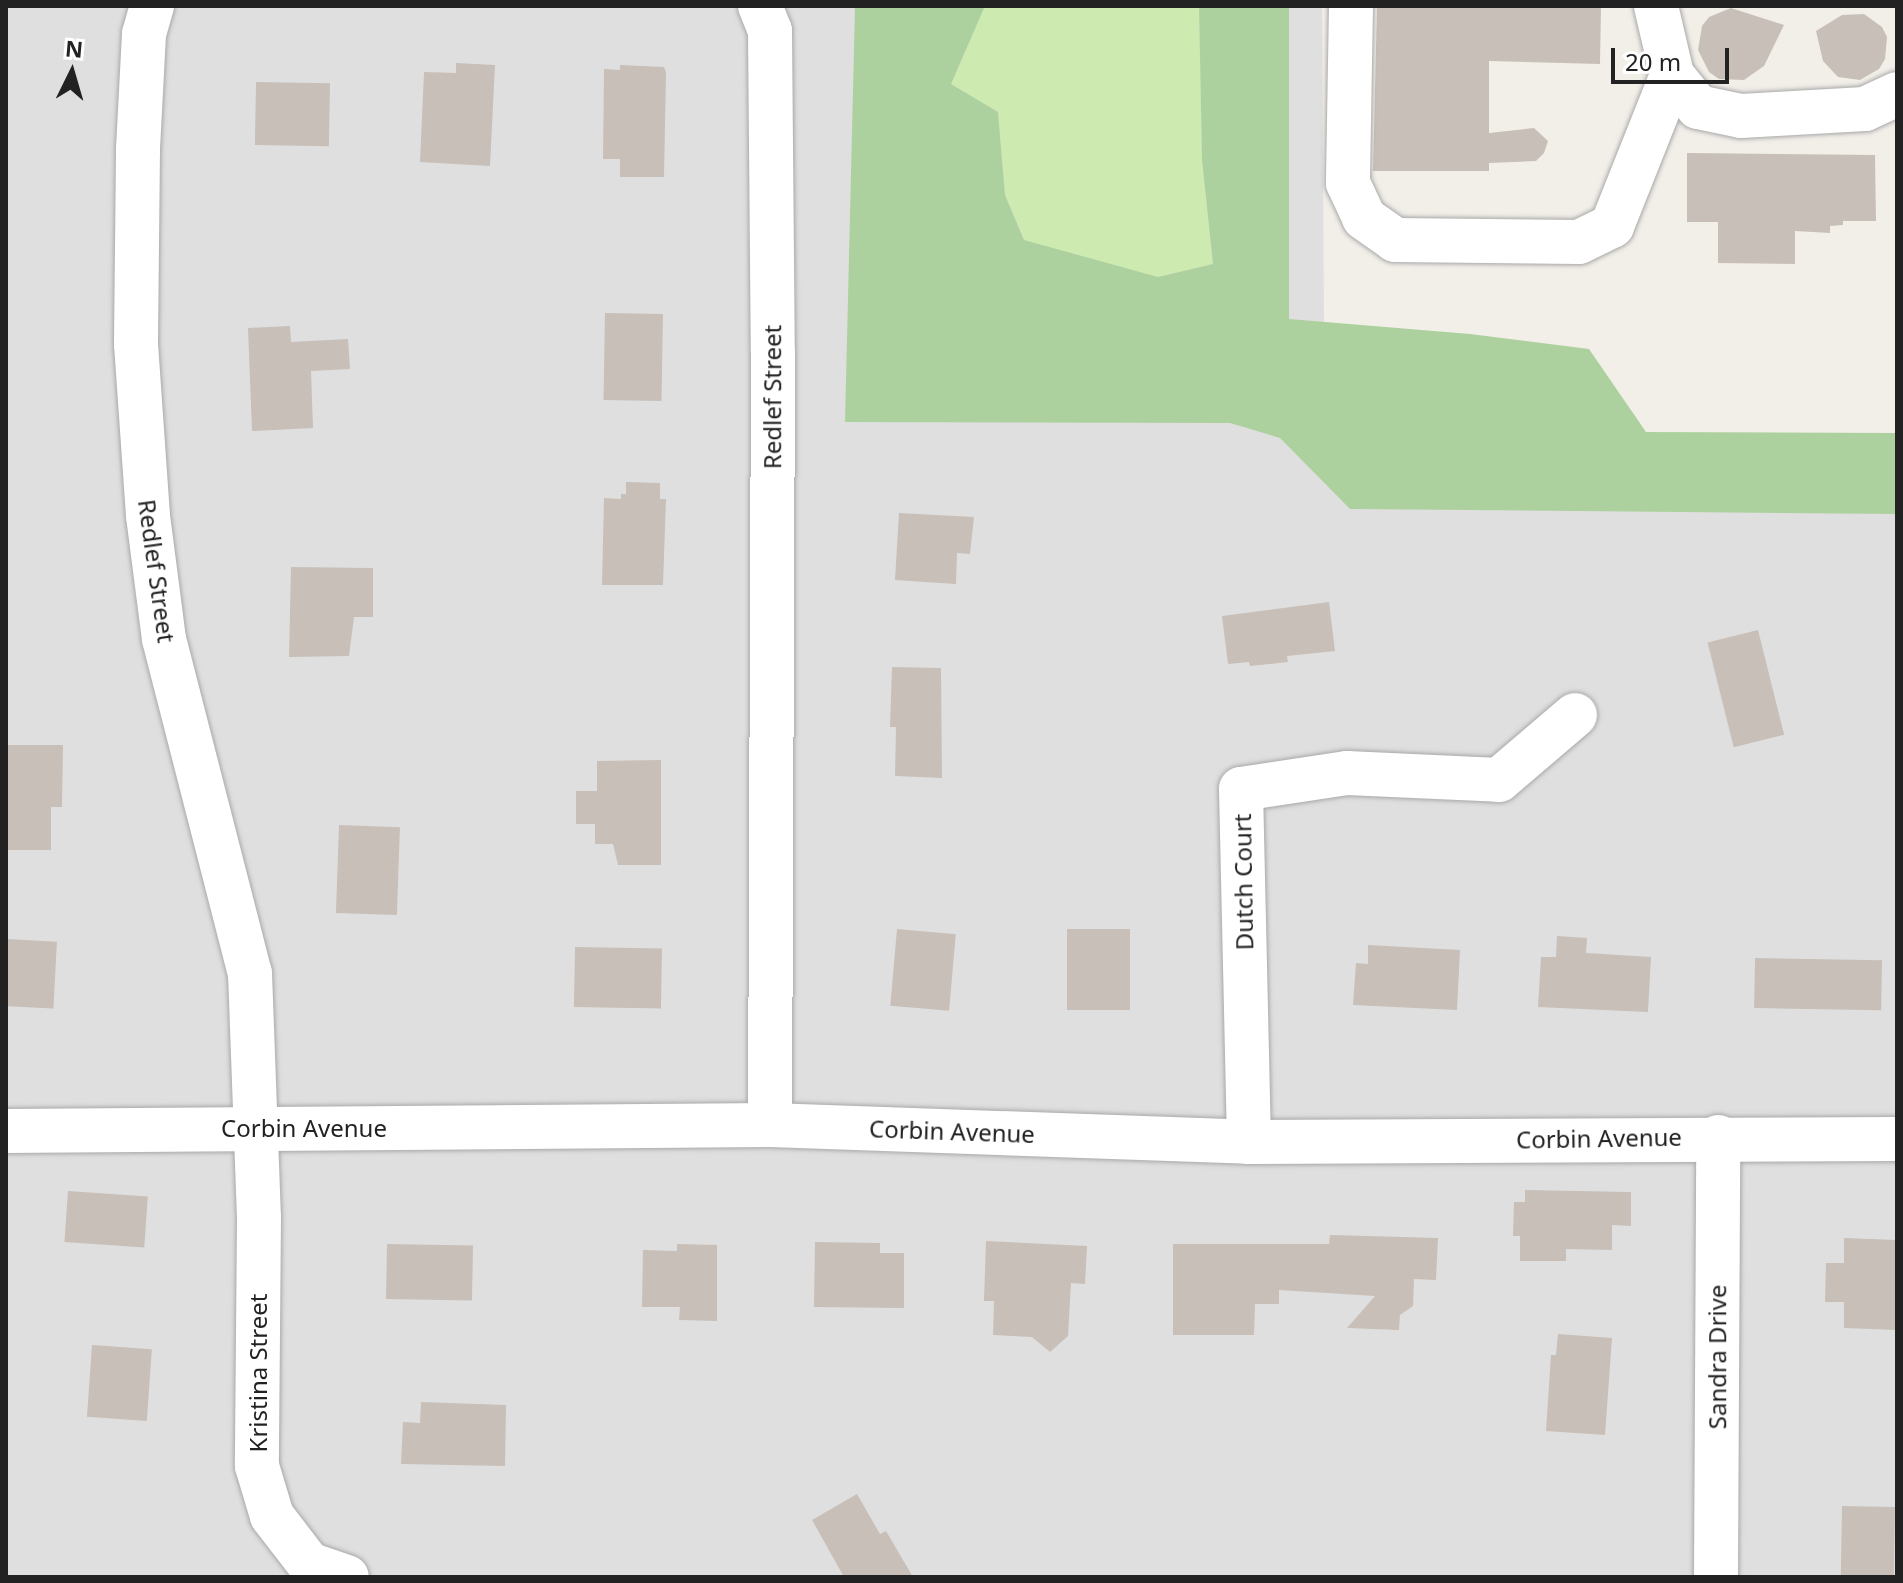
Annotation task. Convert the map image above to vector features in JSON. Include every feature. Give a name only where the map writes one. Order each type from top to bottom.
[{"type":"street","name":"Redlef Street","points":[[152,6],[144,34],[139,135],[136,344],[148,516],[164,639],[250,973],[256,1128]]},
{"type":"street","name":"Redlef Street","points":[[760,6],[770,31],[773,336],[770,1125]]},
{"type":"street","points":[[1351,6],[1348,183],[1364,218],[1395,240],[1579,242],[1612,226],[1672,75]]},
{"type":"street","points":[[1656,6],[1672,75],[1698,107],[1741,116],[1865,109],[1897,94]]},
{"type":"street","name":"Dutch Court","points":[[1249,1142],[1241,789],[1347,773],[1499,780],[1575,715]]},
{"type":"street","name":"Corbin Avenue","points":[[6,1131],[770,1125],[1249,1142],[1718,1137],[1897,1139]]},
{"type":"street","name":"Kristina Street","points":[[256,1128],[259,1218],[257,1466],[272,1516],[309,1564],[347,1577]]},
{"type":"street","name":"Sandra Drive","points":[[1716,1577],[1718,1137]]},
{"type":"shaded area","points":[[6,6],[1322,6],[1325,485],[1897,493],[1897,1577],[6,1577]]},
{"type":"green space","points":[[855,6],[985,6],[951,84],[998,112],[1005,195],[1024,240],[1158,277],[1213,264],[1202,160],[1199,6],[1289,6],[1289,319],[1470,334],[1589,349],[1646,432],[1897,433],[1897,514],[1350,509],[1280,438],[1230,423],[845,422]]},
{"type":"green space","points":[[985,6],[1199,6],[1202,160],[1213,264],[1158,277],[1025,241],[1005,195],[998,112],[951,84]]},
{"type":"building","points":[[1377,6],[1601,6],[1600,64],[1489,61],[1489,133],[1534,128],[1548,141],[1544,153],[1536,161],[1489,163],[1489,171],[1373,171]]},
{"type":"building","points":[[1731,8],[1784,25],[1764,66],[1744,80],[1719,79],[1709,72],[1698,50],[1702,26],[1709,17]]},
{"type":"building","points":[[1864,14],[1882,27],[1887,37],[1885,59],[1879,69],[1860,80],[1838,77],[1823,61],[1816,31],[1842,15]]},
{"type":"building","points":[[456,63],[495,65],[490,166],[420,162],[424,72],[456,73]]},
{"type":"building","points":[[620,65],[664,67],[666,72],[664,177],[620,177],[620,159],[603,159],[604,69],[620,70]]},
{"type":"building","points":[[256,82],[330,83],[329,146],[255,145]]},
{"type":"building","points":[[1687,153],[1875,155],[1876,221],[1843,221],[1843,225],[1830,226],[1830,233],[1795,231],[1795,264],[1718,263],[1718,222],[1687,222]]},
{"type":"building","points":[[605,313],[663,314],[661,401],[603,400]]},
{"type":"building","points":[[290,326],[291,342],[348,339],[350,369],[311,371],[313,428],[252,431],[248,328]]},
{"type":"building","points":[[626,482],[660,483],[660,499],[666,499],[663,585],[602,585],[604,498],[621,499],[621,494],[626,494]]},
{"type":"building","points":[[899,513],[974,517],[970,554],[957,553],[956,584],[895,580]]},
{"type":"building","points":[[291,567],[373,568],[373,617],[354,617],[349,656],[289,657]]},
{"type":"building","points":[[1329,602],[1335,651],[1287,656],[1288,662],[1250,666],[1249,662],[1228,664],[1222,616]]},
{"type":"building","points":[[1758,630],[1784,735],[1734,747],[1708,643]]},
{"type":"building","points":[[892,667],[941,668],[942,778],[895,776],[896,727],[890,727]]},
{"type":"building","points":[[6,745],[63,745],[62,807],[51,807],[51,850],[6,850]]},
{"type":"building","points":[[661,760],[661,865],[618,865],[613,844],[595,844],[595,824],[576,824],[576,791],[597,791],[597,761]]},
{"type":"building","points":[[339,825],[400,827],[397,915],[336,913]]},
{"type":"building","points":[[897,929],[956,934],[949,1011],[890,1006]]},
{"type":"building","points":[[1067,929],[1130,929],[1130,1010],[1067,1010]]},
{"type":"building","points":[[1557,936],[1587,938],[1586,953],[1651,957],[1648,1012],[1538,1007],[1541,957],[1556,957]]},
{"type":"building","points":[[6,939],[57,942],[53,1009],[6,1006]]},
{"type":"building","points":[[1368,945],[1460,950],[1457,1010],[1353,1005],[1356,963],[1368,964]]},
{"type":"building","points":[[575,947],[662,949],[661,1009],[574,1007]]},
{"type":"building","points":[[1755,958],[1882,960],[1881,1010],[1754,1008]]},
{"type":"building","points":[[1525,1190],[1631,1192],[1631,1226],[1612,1225],[1612,1250],[1566,1249],[1566,1261],[1520,1261],[1520,1236],[1513,1236],[1514,1202],[1525,1202]]},
{"type":"building","points":[[68,1191],[148,1197],[144,1247],[64,1242]]},
{"type":"building","points":[[1330,1235],[1438,1238],[1436,1280],[1414,1279],[1413,1306],[1400,1315],[1399,1330],[1347,1328],[1375,1296],[1279,1290],[1279,1304],[1255,1304],[1254,1335],[1173,1335],[1173,1244],[1329,1244]]},
{"type":"building","points":[[1844,1238],[1897,1240],[1896,1330],[1844,1328],[1844,1302],[1825,1302],[1826,1263],[1844,1263]]},
{"type":"building","points":[[986,1241],[1087,1246],[1085,1284],[1071,1283],[1068,1336],[1050,1352],[1032,1337],[993,1335],[994,1301],[984,1301]]},
{"type":"building","points":[[815,1242],[880,1243],[880,1253],[904,1253],[904,1308],[814,1307]]},
{"type":"building","points":[[387,1244],[473,1246],[472,1300],[386,1299]]},
{"type":"building","points":[[677,1244],[717,1245],[717,1321],[679,1320],[680,1307],[642,1307],[643,1250],[677,1251]]},
{"type":"building","points":[[1558,1334],[1612,1338],[1605,1435],[1546,1431],[1551,1355],[1556,1355]]},
{"type":"building","points":[[92,1345],[152,1349],[147,1421],[87,1417]]},
{"type":"building","points":[[421,1402],[506,1405],[505,1466],[401,1464],[403,1422],[420,1423]]},
{"type":"building","points":[[857,1494],[880,1534],[886,1531],[913,1577],[844,1577],[812,1520]]},
{"type":"building","points":[[1842,1506],[1895,1507],[1894,1577],[1841,1577]]}]
